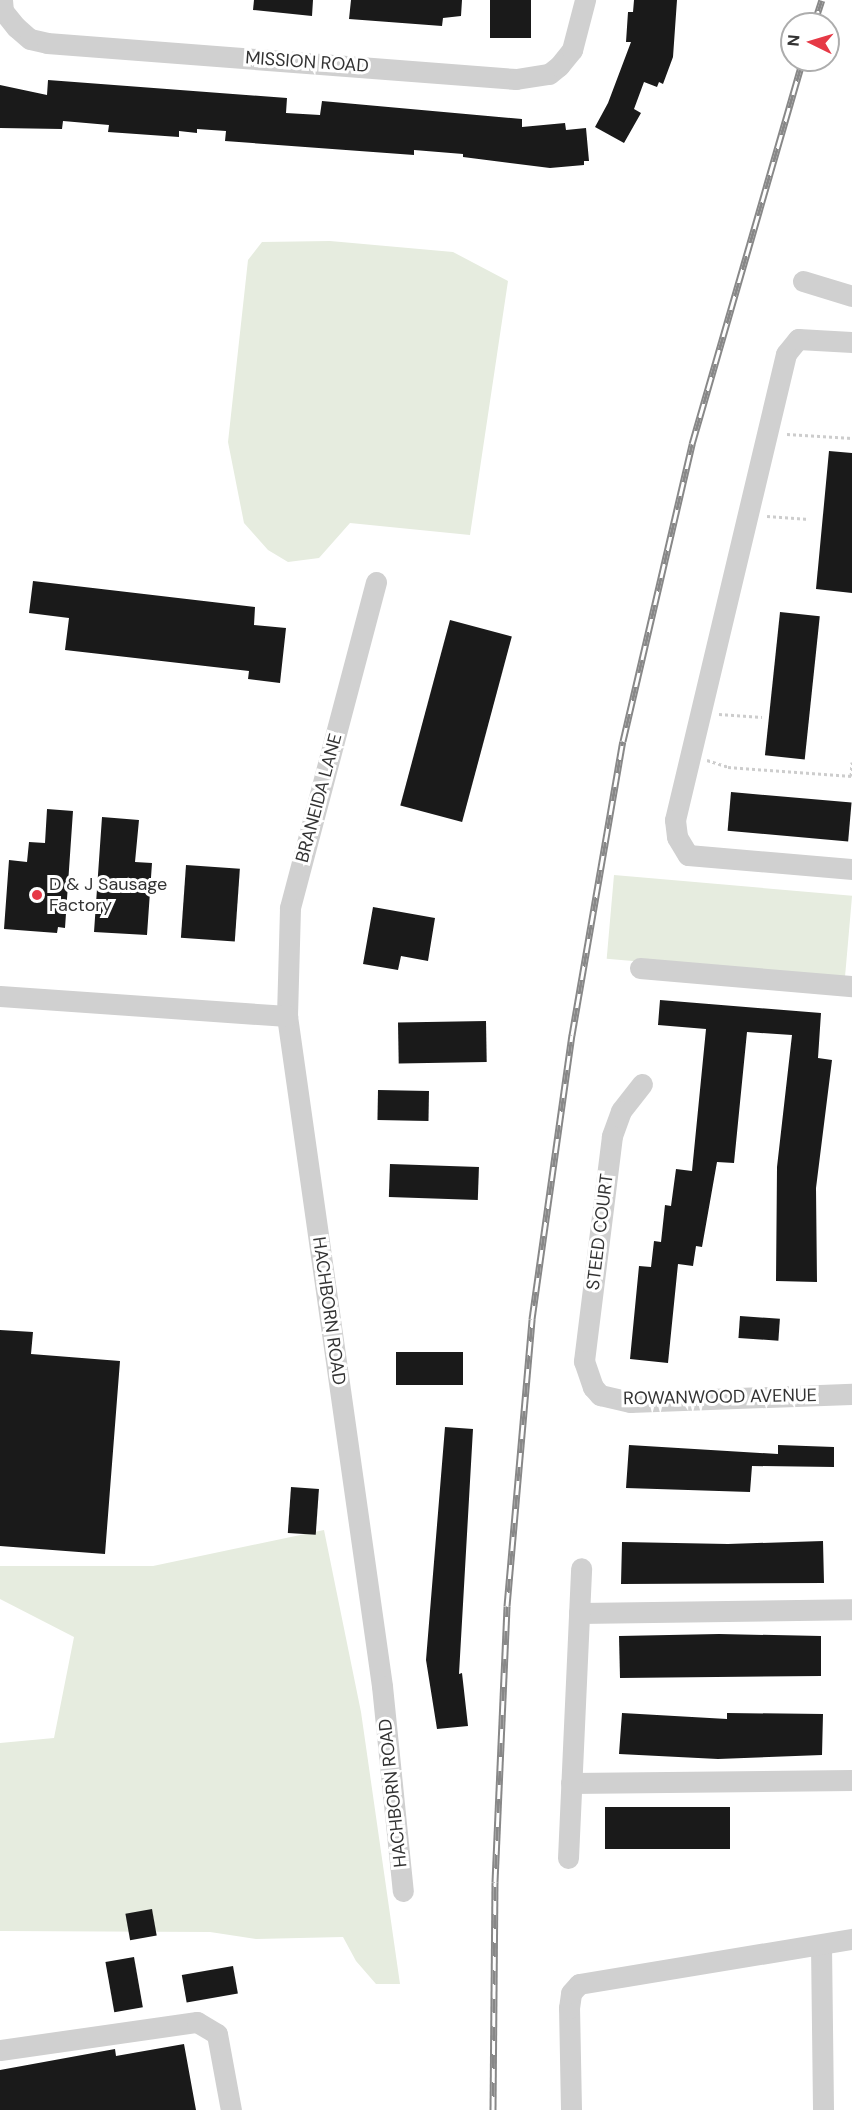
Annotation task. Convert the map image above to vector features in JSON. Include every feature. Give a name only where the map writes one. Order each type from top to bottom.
[{"type":"street","name":"MISSION ROAD","points":[[2,0],[3,11],[16,27],[30,39],[47,43],[516,79],[549,74],[559,66],[572,50],[585,0]]},
{"type":"street","points":[[803,281],[852,296]]},
{"type":"street","points":[[852,342],[810,338],[790,345],[675,820],[676,837],[688,855],[852,869]]},
{"type":"street","name":"BRANEIDA LANE","points":[[287,1017],[290,908],[376,582]]},
{"type":"street","points":[[640,968],[852,986]]},
{"type":"street","points":[[0,996],[287,1017]]},
{"type":"street","name":"HACHBORN ROAD","points":[[287,1017],[382,1686],[403,1891]]},
{"type":"street","name":"STEED COURT","points":[[593,1387],[584,1361],[612,1136],[621,1111],[642,1084]]},
{"type":"street","name":"ROWANWOOD AVENUE","points":[[593,1387],[600,1395],[630,1402],[852,1394]]},
{"type":"street","points":[[568,1858],[581,1568]]},
{"type":"street","points":[[579,1612],[852,1609]]},
{"type":"street","points":[[571,1783],[852,1780]]},
{"type":"street","points":[[571,2110],[569,2008],[571,1993],[579,1984],[852,1939]]},
{"type":"street","points":[[821,1945],[823,2110]]},
{"type":"street","points":[[0,2050],[197,2022],[217,2034],[231,2110]]},
{"type":"path","points":[[767,433],[852,438]]},
{"type":"path","points":[[747,515],[809,519]]},
{"type":"path","points":[[700,713],[762,717]]},
{"type":"path","points":[[691,756],[728,767],[851,776],[852,762]]},
{"type":"shaded area","points":[[330,241],[453,252],[508,281],[470,535],[350,523],[319,558],[288,562],[268,550],[244,523],[228,442],[248,260],[262,242]]},
{"type":"shaded area","points":[[614,875],[852,896],[845,980],[607,959]]},
{"type":"shaded area","points":[[324,1530],[361,1712],[400,1984],[376,1984],[356,1961],[343,1937],[256,1939],[210,1932],[0,1931],[0,1743],[54,1738],[74,1637],[0,1599],[0,1566],[153,1566]]},
{"type":"building","points":[[254,0],[313,0],[312,16],[253,10]]},
{"type":"building","points":[[351,0],[462,0],[461,16],[443,18],[442,26],[349,19]]},
{"type":"building","points":[[490,0],[531,0],[531,38],[490,38]]},
{"type":"building","points":[[634,0],[677,0],[673,57],[663,84],[659,82],[657,87],[644,82],[634,109],[641,113],[624,143],[595,127],[608,103],[631,42],[626,42],[628,12],[633,12]]},
{"type":"building","points":[[48,80],[287,98],[286,113],[320,115],[322,101],[522,119],[522,127],[565,123],[566,130],[586,128],[589,161],[584,161],[584,165],[550,168],[463,157],[463,154],[414,150],[414,155],[225,141],[226,131],[197,129],[197,133],[179,131],[179,137],[108,132],[109,125],[63,121],[62,129],[0,128],[0,85],[47,95]]},
{"type":"building","points":[[829,451],[852,453],[852,593],[816,589]]},
{"type":"building","points":[[33,581],[255,607],[254,625],[286,628],[280,683],[248,679],[249,671],[65,650],[69,618],[29,613]]},
{"type":"building","points":[[780,612],[820,616],[805,759],[765,755]]},
{"type":"building","points":[[450,620],[512,637],[462,822],[400,805]]},
{"type":"building","points":[[731,792],[852,803],[848,841],[728,831]]},
{"type":"building","name":"D & J Sausage Factory","points":[[47,809],[73,811],[65,928],[58,927],[57,933],[4,929],[9,860],[27,862],[29,842],[45,843]]},
{"type":"building","points":[[102,817],[139,820],[135,862],[152,863],[147,935],[94,932]]},
{"type":"building","points":[[186,865],[240,869],[235,942],[181,938]]},
{"type":"building","points":[[373,907],[435,918],[428,961],[401,956],[398,970],[363,964]]},
{"type":"building","points":[[660,1000],[821,1013],[818,1058],[832,1060],[816,1188],[817,1282],[776,1281],[777,1167],[792,1035],[747,1032],[734,1163],[717,1162],[702,1247],[696,1246],[693,1266],[678,1264],[668,1363],[630,1359],[639,1266],[651,1267],[654,1241],[661,1242],[665,1205],[671,1206],[676,1169],[692,1171],[706,1029],[658,1025]]},
{"type":"building","points":[[486,1021],[487,1062],[399,1064],[398,1023]]},
{"type":"building","points":[[378,1090],[429,1091],[428,1121],[377,1120]]},
{"type":"building","points":[[390,1164],[479,1167],[478,1200],[389,1197]]},
{"type":"building","points":[[740,1316],[780,1319],[778,1341],[738,1338]]},
{"type":"building","points":[[0,1330],[33,1332],[31,1354],[120,1361],[105,1554],[0,1546]]},
{"type":"building","points":[[396,1352],[463,1352],[463,1385],[396,1385]]},
{"type":"building","points":[[445,1427],[473,1429],[459,1674],[462,1673],[468,1726],[437,1729],[426,1660]]},
{"type":"building","points":[[629,1445],[778,1454],[778,1445],[834,1447],[834,1467],[752,1466],[750,1492],[626,1488]]},
{"type":"building","points":[[291,1487],[319,1489],[316,1535],[288,1533]]},
{"type":"building","points":[[823,1541],[824,1583],[621,1584],[622,1542],[728,1544]]},
{"type":"building","points":[[719,1634],[821,1636],[821,1676],[620,1678],[619,1636]]},
{"type":"building","points":[[622,1713],[727,1719],[727,1713],[823,1714],[822,1755],[718,1759],[619,1754]]},
{"type":"building","points":[[605,1807],[730,1807],[730,1849],[605,1849]]},
{"type":"building","points":[[152,1909],[157,1936],[130,1940],[125,1914]]},
{"type":"building","points":[[134,1957],[143,2007],[114,2012],[105,1962]]},
{"type":"building","points":[[233,1966],[238,1994],[187,2003],[182,1975]]},
{"type":"building","points":[[184,2044],[196,2110],[0,2110],[0,2070],[115,2049],[116,2056]]},
{"type":"railway","points":[[818,12],[822,0]]},
{"type":"railway","points":[[493,2110],[495,1882],[507,1606],[532,1319],[572,1035],[623,741],[692,444],[800,72]]},
{"type":"place","name":"D & J Sausage Factory","points":[[37,895]]}]
